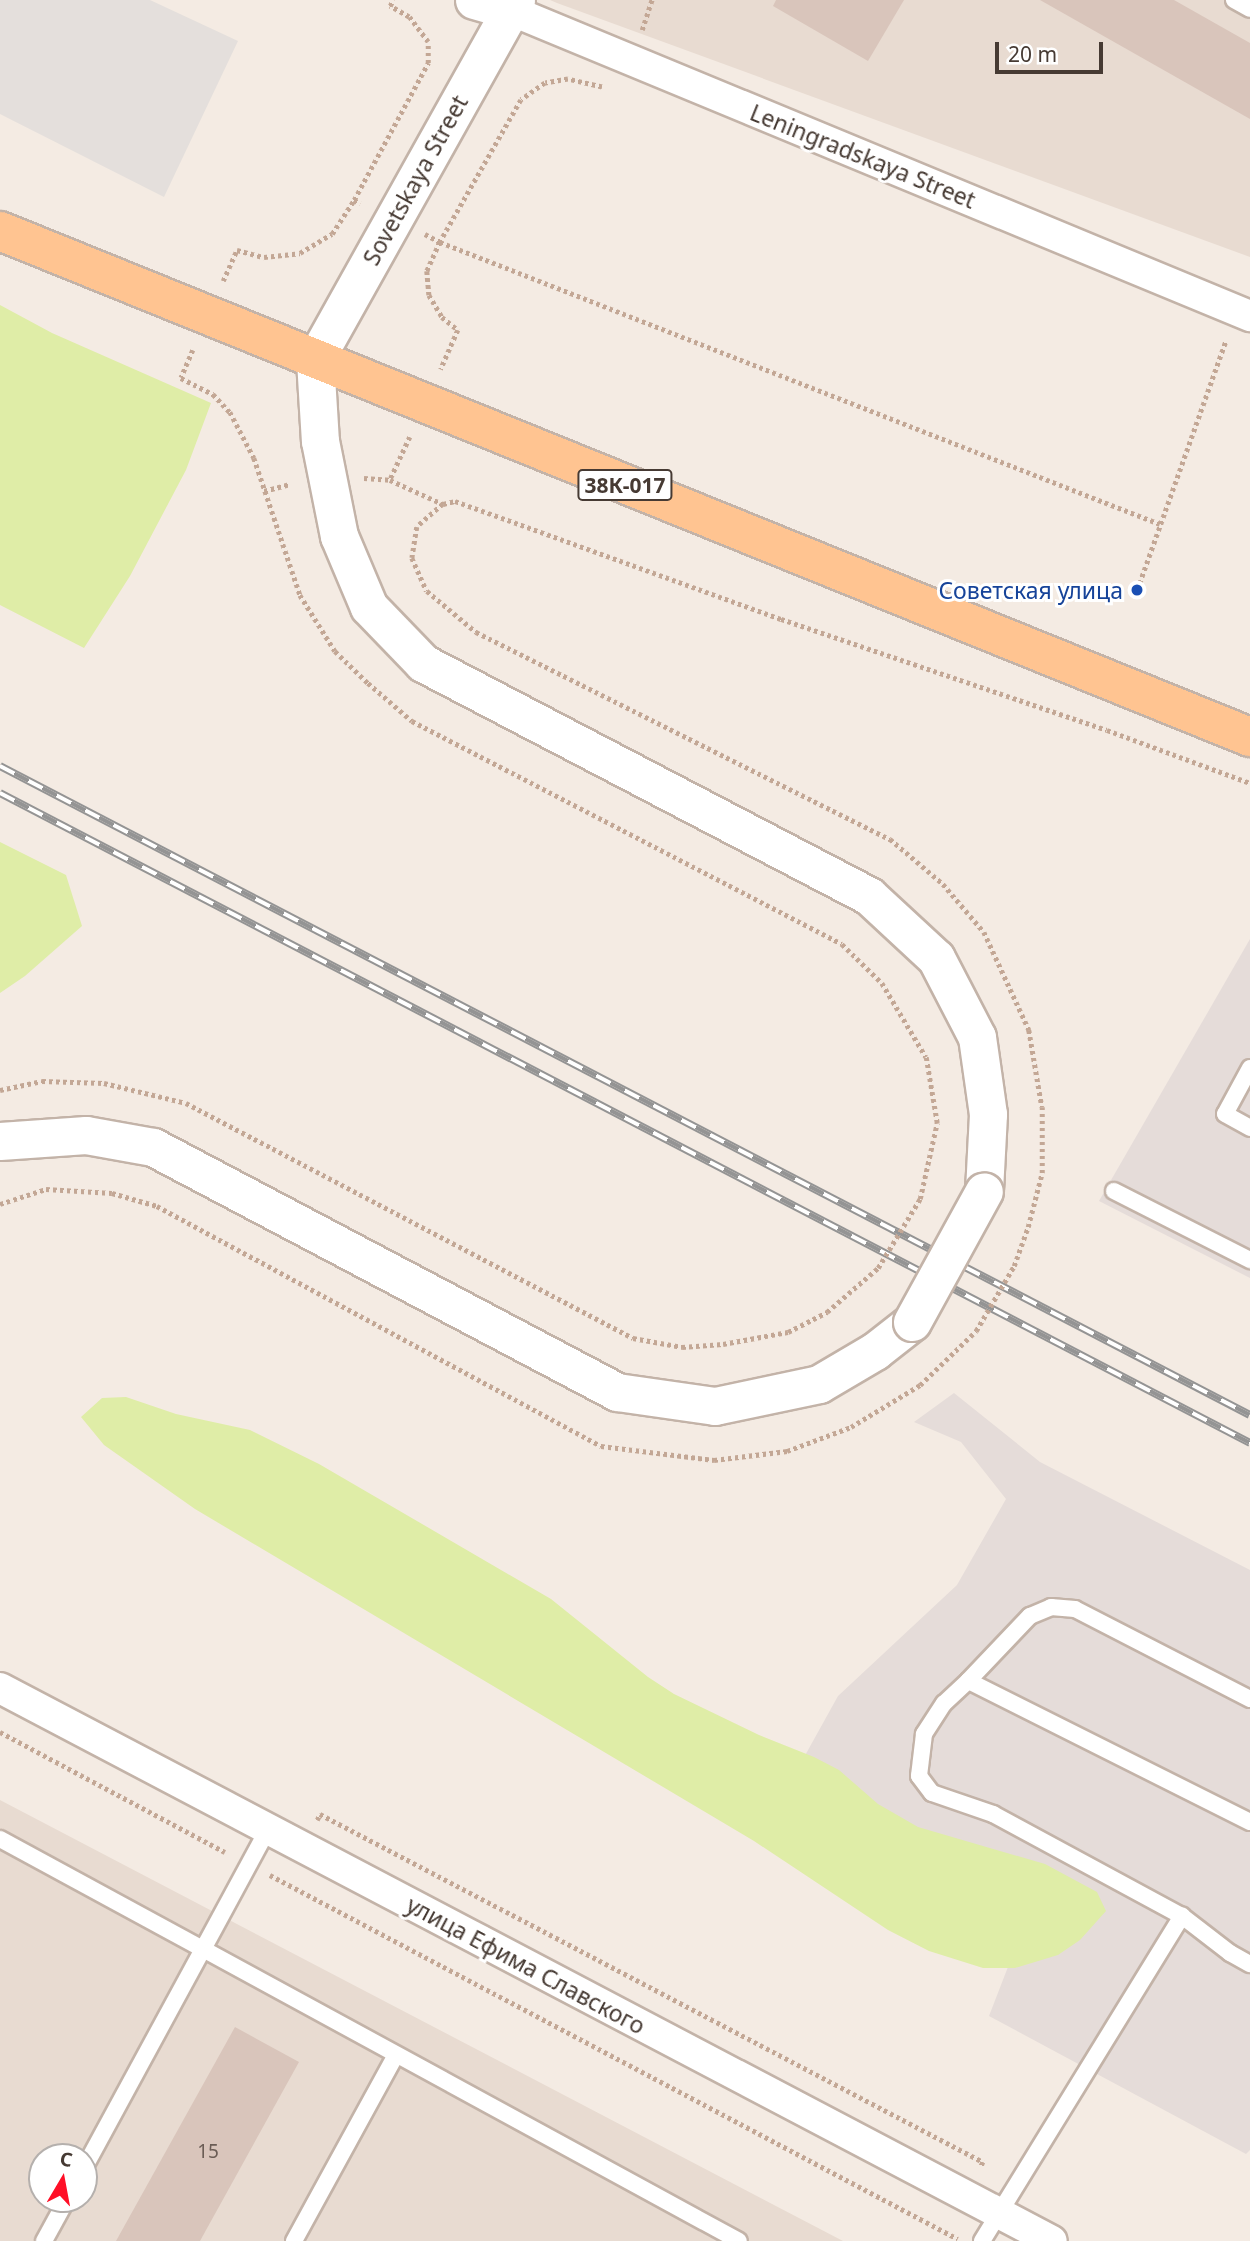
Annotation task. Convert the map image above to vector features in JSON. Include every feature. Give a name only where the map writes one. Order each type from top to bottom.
[{"type":"main road","name":"38К-017","points":[[0,231],[1250,737]]},
{"type":"street","name":"Leningradskaya Street","points":[[474,0],[513,5],[632,61],[1243,314]]},
{"type":"street","name":"Sovetskaya Street","points":[[315,360],[513,5]]},
{"type":"street","points":[[0,1142],[86,1135],[153,1147],[617,1392],[715,1406],[819,1384],[875,1352],[912,1322],[984,1191],[988,1114],[977,1037],[936,958],[869,896],[424,663],[369,607],[339,536],[320,441],[315,360]]},
{"type":"street","name":"улица Ефима Славского","points":[[0,1688],[1052,2241]]},
{"type":"lane","points":[[1234,0],[1250,9]]},
{"type":"lane","points":[[1250,1068],[1225,1114],[1250,1128]]},
{"type":"lane","points":[[1114,1191],[1250,1261]]},
{"type":"lane","points":[[1250,1699],[1075,1609],[1051,1607],[1030,1616],[944,1703],[924,1734],[919,1776],[932,1793],[993,1814],[1182,1916],[1250,1965]]},
{"type":"lane","points":[[968,1681],[1250,1822]]},
{"type":"lane","points":[[98,2143],[268,1829]]},
{"type":"lane","points":[[0,1839],[739,2241]]},
{"type":"lane","points":[[982,2241],[1182,1916]]},
{"type":"lane","points":[[294,2241],[396,2054]]},
{"type":"lane","points":[[44,2241],[59,2213]]},
{"type":"path","points":[[0,1090],[42,1082],[104,1083],[186,1102],[633,1338],[682,1347],[723,1344],[788,1332],[827,1312],[878,1268],[920,1199],[937,1123],[926,1057],[882,983],[842,944],[412,721],[335,651],[300,595],[254,458],[230,412],[213,394],[181,378],[237,250],[264,257],[300,253],[332,234],[354,200],[428,63],[428,42],[410,17],[390,6],[393,0]]},
{"type":"path","points":[[443,504],[390,480],[458,330],[442,317],[429,295],[427,271],[440,242],[521,100],[545,83],[568,79],[621,95],[632,61]]},
{"type":"path","points":[[354,200],[440,242],[1160,524]]},
{"type":"path","points":[[1137,590],[1160,524],[1243,314]]},
{"type":"path","points":[[0,1204],[46,1189],[112,1193],[157,1206],[601,1446],[714,1460],[787,1451],[851,1427],[920,1385],[976,1331],[1014,1266],[1028,1227],[1042,1173],[1042,1107],[1029,1031],[984,932],[943,884],[890,839],[476,632],[427,591],[412,558],[417,527],[443,504],[456,501],[781,619],[1107,730],[1250,783]]},
{"type":"path","points":[[0,1732],[961,2241]]},
{"type":"shaded area","points":[[0,0],[150,0],[238,41],[164,197],[0,114]]},
{"type":"shaded area","points":[[550,0],[1250,0],[1250,257],[557,3]]},
{"type":"shaded area","points":[[1250,939],[1250,1278],[1099,1201]]},
{"type":"shaded area","points":[[954,1393],[1040,1462],[1250,1570],[1250,2150],[1246,2154],[989,2016],[1023,1928],[782,1797],[838,1696],[957,1585],[1006,1499],[961,1442],[914,1422]]},
{"type":"shaded area","points":[[0,1800],[843,2241],[0,2241]]},
{"type":"green space","points":[[0,305],[52,333],[211,403],[186,470],[130,576],[84,648],[0,605]]},
{"type":"green space","points":[[0,842],[66,875],[82,926],[25,976],[0,993]]},
{"type":"green space","points":[[126,1397],[176,1414],[250,1430],[319,1464],[551,1599],[648,1677],[674,1694],[839,1770],[878,1804],[918,1827],[1045,1864],[1097,1892],[1106,1911],[1080,1940],[1058,1955],[1015,1968],[983,1968],[929,1951],[888,1930],[754,1841],[195,1509],[104,1445],[81,1417],[102,1398]]},
{"type":"building","points":[[776,0],[904,0],[868,61],[773,6]]},
{"type":"building","points":[[1040,0],[1174,0],[1250,43],[1250,119]]},
{"type":"building","points":[[235,2027],[299,2062],[200,2241],[116,2241]]},
{"type":"railway","points":[[0,766],[1250,1415]]},
{"type":"railway","points":[[0,793],[1250,1443]]},
{"type":"place","name":"Советская улица","points":[[1137,590]]}]
